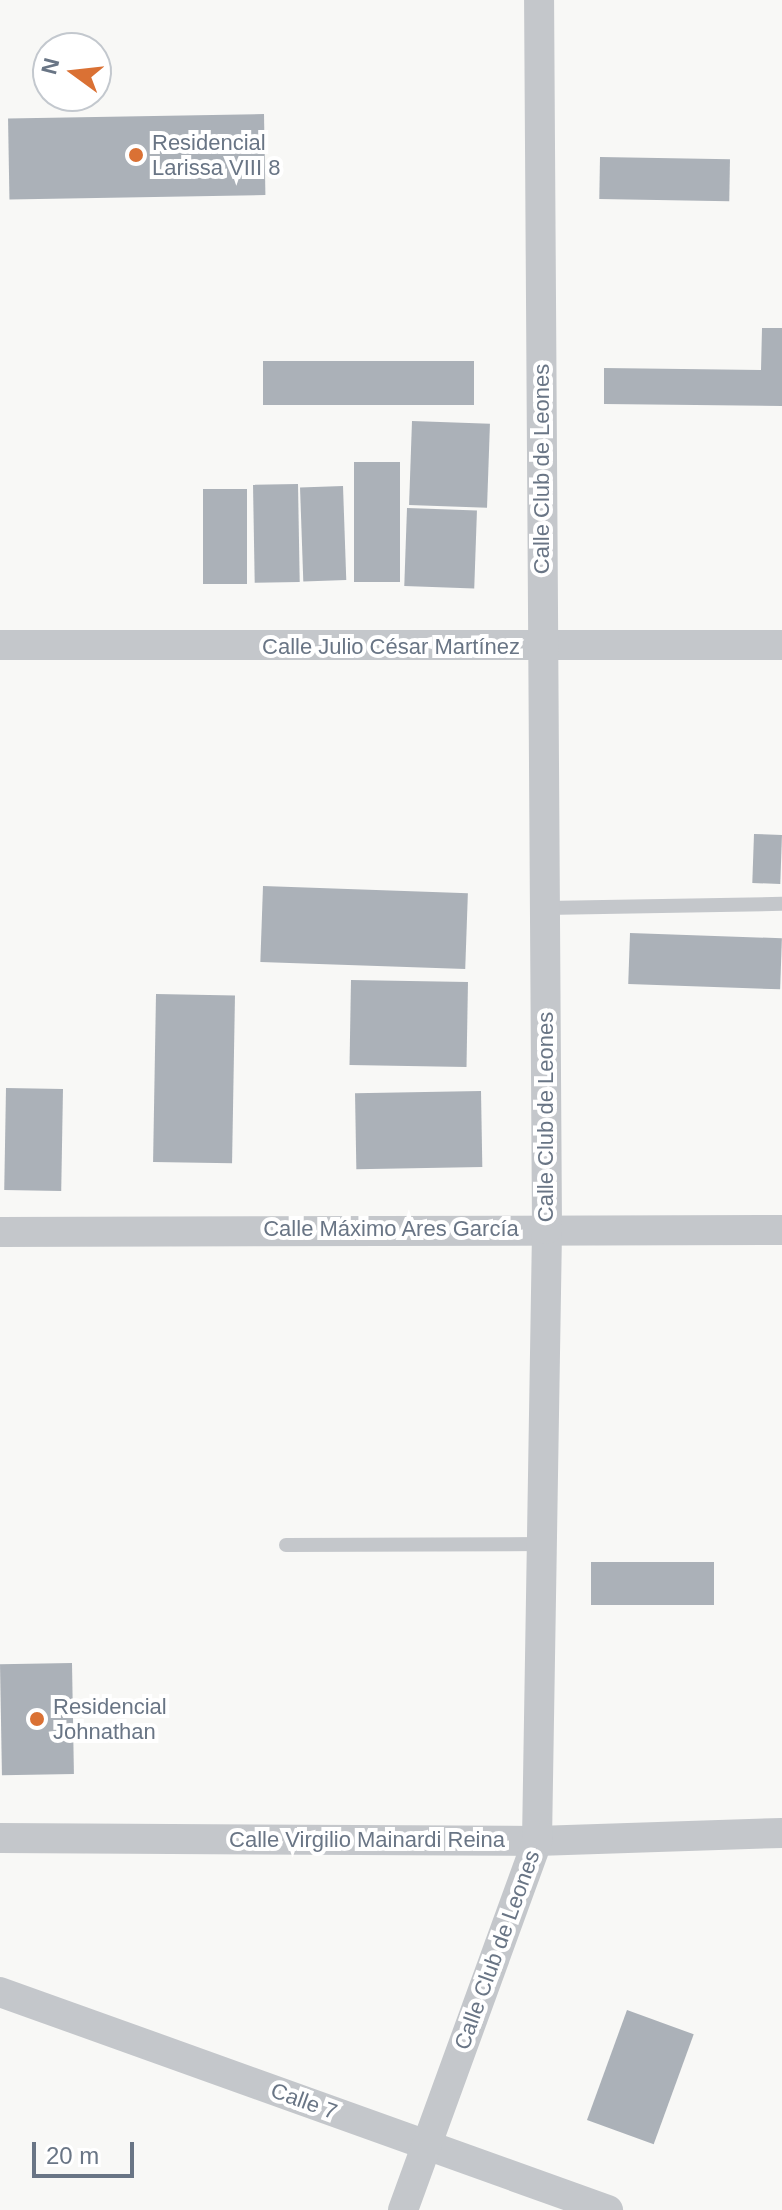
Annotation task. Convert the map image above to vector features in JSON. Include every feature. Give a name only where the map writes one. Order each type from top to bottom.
[{"type":"street","name":"Calle Club de Leones","points":[[403,2210],[537,1841],[547,1229],[539,0]]},
{"type":"street","name":"Calle Julio César Martínez","points":[[0,645],[543,648],[782,645]]},
{"type":"street","name":"Calle Máximo Ares García","points":[[0,1232],[782,1230]]},
{"type":"street","name":"Calle Virgilio Mainardi Reina","points":[[0,1838],[537,1841],[782,1833]]},
{"type":"street","name":"Calle 7","points":[[0,1992],[608,2210]]},
{"type":"lane","points":[[545,908],[782,904]]},
{"type":"lane","points":[[286,1545],[542,1544]]},
{"type":"building","name":"Residencial Larissa VIII 8","points":[[264,114],[265,195],[9,199],[8,118]]},
{"type":"building","points":[[600,157],[730,159],[729,201],[599,199]]},
{"type":"building","points":[[762,328],[782,328],[782,406],[604,404],[604,368],[761,370]]},
{"type":"building","points":[[263,361],[474,361],[474,405],[263,405]]},
{"type":"building","points":[[412,421],[490,424],[487,508],[409,505]]},
{"type":"building","points":[[354,462],[400,462],[400,582],[354,582]]},
{"type":"building","points":[[298,484],[300,582],[255,583],[253,485]]},
{"type":"building","points":[[343,486],[346,580],[303,581],[300,488]]},
{"type":"building","points":[[203,489],[247,489],[247,584],[203,584]]},
{"type":"building","points":[[407,508],[477,510],[474,588],[404,586]]},
{"type":"building","points":[[754,834],[782,835],[780,884],[752,883]]},
{"type":"building","points":[[263,886],[468,893],[465,969],[260,962]]},
{"type":"building","points":[[630,933],[782,938],[780,989],[628,984]]},
{"type":"building","points":[[351,980],[468,982],[466,1067],[350,1065]]},
{"type":"building","points":[[156,994],[235,995],[232,1163],[153,1162]]},
{"type":"building","points":[[6,1088],[63,1089],[61,1191],[4,1190]]},
{"type":"building","points":[[481,1091],[482,1167],[356,1169],[355,1093]]},
{"type":"building","points":[[591,1562],[714,1562],[714,1605],[591,1605]]},
{"type":"building","name":"Residencial Johnathan","points":[[72,1663],[74,1774],[2,1775],[0,1664]]},
{"type":"building","points":[[627,2010],[694,2034],[654,2144],[587,2120]]},
{"type":"place","name":"Residencial Larissa VIII 8","points":[[136,155]]},
{"type":"place","name":"Residencial Johnathan","points":[[37,1719]]}]
